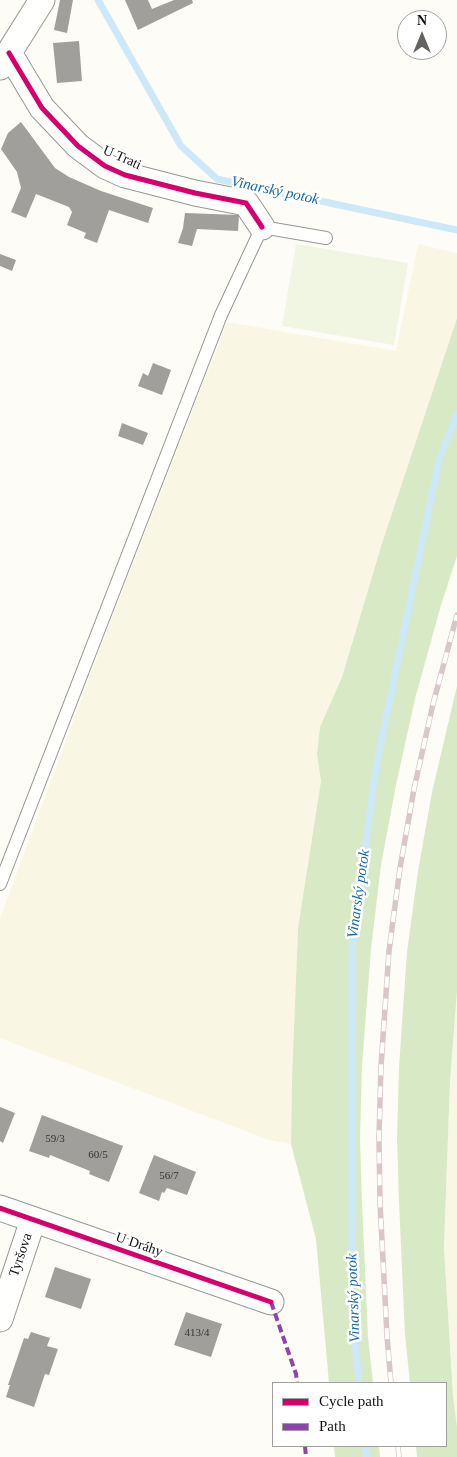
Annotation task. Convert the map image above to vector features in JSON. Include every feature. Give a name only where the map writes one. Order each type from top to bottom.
[{"type":"street","points":[[5,60],[42,0]]},
{"type":"street","name":"U Trati","points":[[5,60],[42,108],[78,146],[105,166],[125,175],[246,204],[262,227]]},
{"type":"street","name":"U Dráhy","points":[[0,1208],[271,1302]]},
{"type":"street","name":"Tyršova","points":[[0,1319],[33,1220]]},
{"type":"lane","points":[[0,884],[221,315],[262,227],[326,238]]},
{"type":"shaded area","points":[[418,244],[457,253],[457,318],[383,540],[342,677],[320,727],[317,754],[321,781],[298,928],[291,1144],[269,1140],[0,1038],[0,918],[100,649],[227,322],[396,351]]},
{"type":"shaded area","points":[[457,991],[457,1427],[453,1396],[444,1247],[450,1082]]},
{"type":"green space","points":[[296,244],[408,263],[394,345],[282,326]]},
{"type":"green space","points":[[457,318],[457,556],[441,605],[415,699],[396,785],[381,865],[371,949],[362,1065],[360,1138],[368,1337],[373,1382],[329,1382],[316,1239],[291,1144],[298,928],[321,781],[317,754],[320,727],[342,677],[383,540]]},
{"type":"green space","points":[[457,686],[457,991],[450,1082],[444,1247],[453,1396],[457,1427],[457,1457],[417,1457],[416,1447],[447,1447],[447,1382],[410,1382],[405,1335],[399,1202],[397,1138],[399,1067],[407,952],[418,871],[432,792]]},
{"type":"green space","points":[[334,1447],[379,1447],[380,1457],[335,1457]]},
{"type":"building","points":[[60,0],[73,0],[67,33],[54,30]]},
{"type":"building","points":[[125,0],[148,0],[152,9],[174,0],[192,0],[193,3],[138,30]]},
{"type":"building","points":[[79,41],[82,81],[57,83],[53,43]]},
{"type":"building","points":[[21,122],[55,168],[69,177],[101,191],[153,208],[148,223],[109,210],[97,243],[84,238],[86,233],[67,225],[72,212],[69,207],[36,194],[26,218],[11,212],[21,188],[17,172],[1,149],[8,133]]},
{"type":"building","points":[[185,213],[239,215],[238,231],[197,229],[192,246],[178,243]]},
{"type":"building","points":[[0,254],[16,260],[12,271],[0,266]]},
{"type":"building","points":[[153,363],[171,370],[162,395],[138,386],[143,373],[148,376]]},
{"type":"building","points":[[122,423],[148,433],[143,445],[118,436]]},
{"type":"building","points":[[0,1107],[15,1113],[3,1143],[0,1141]]},
{"type":"building","points":[[42,1115],[123,1146],[109,1182],[89,1174],[90,1171],[50,1155],[49,1158],[29,1151]]},
{"type":"building","points":[[154,1155],[196,1172],[187,1195],[167,1188],[164,1193],[162,1192],[159,1201],[139,1193]]},
{"type":"building","points":[[55,1267],[91,1279],[81,1309],[45,1297]]},
{"type":"building","points":[[186,1312],[222,1324],[211,1357],[174,1345]]},
{"type":"building","points":[[31,1332],[50,1338],[47,1346],[58,1349],[49,1375],[45,1374],[34,1407],[6,1397],[10,1385],[8,1385],[24,1338],[28,1339]]},
{"type":"waterway","name":"Vinarský potok","points":[[98,0],[181,146],[217,179],[457,230]]},
{"type":"waterway","name":"Vinarský potok","points":[[359,1382],[352,1315],[352,946],[376,766],[439,459],[457,414]]},
{"type":"waterway","name":"Vinarský potok","points":[[365,1447],[366,1457]]},
{"type":"railway","points":[[391,1382],[380,1203],[379,1138],[381,1066],[389,951],[400,868],[414,789],[433,704],[457,615]]},
{"type":"railway","points":[[398,1447],[399,1457]]},
{"type":"marked path","points":[[271,1302],[296,1374],[297,1382]]},
{"type":"marked path","points":[[305,1447],[306,1457]]},
{"type":"cycle path","points":[[9,53],[42,108],[78,146],[105,166],[125,175],[195,193],[246,203],[262,227]]},
{"type":"cycle path","points":[[0,1208],[271,1302]]}]
